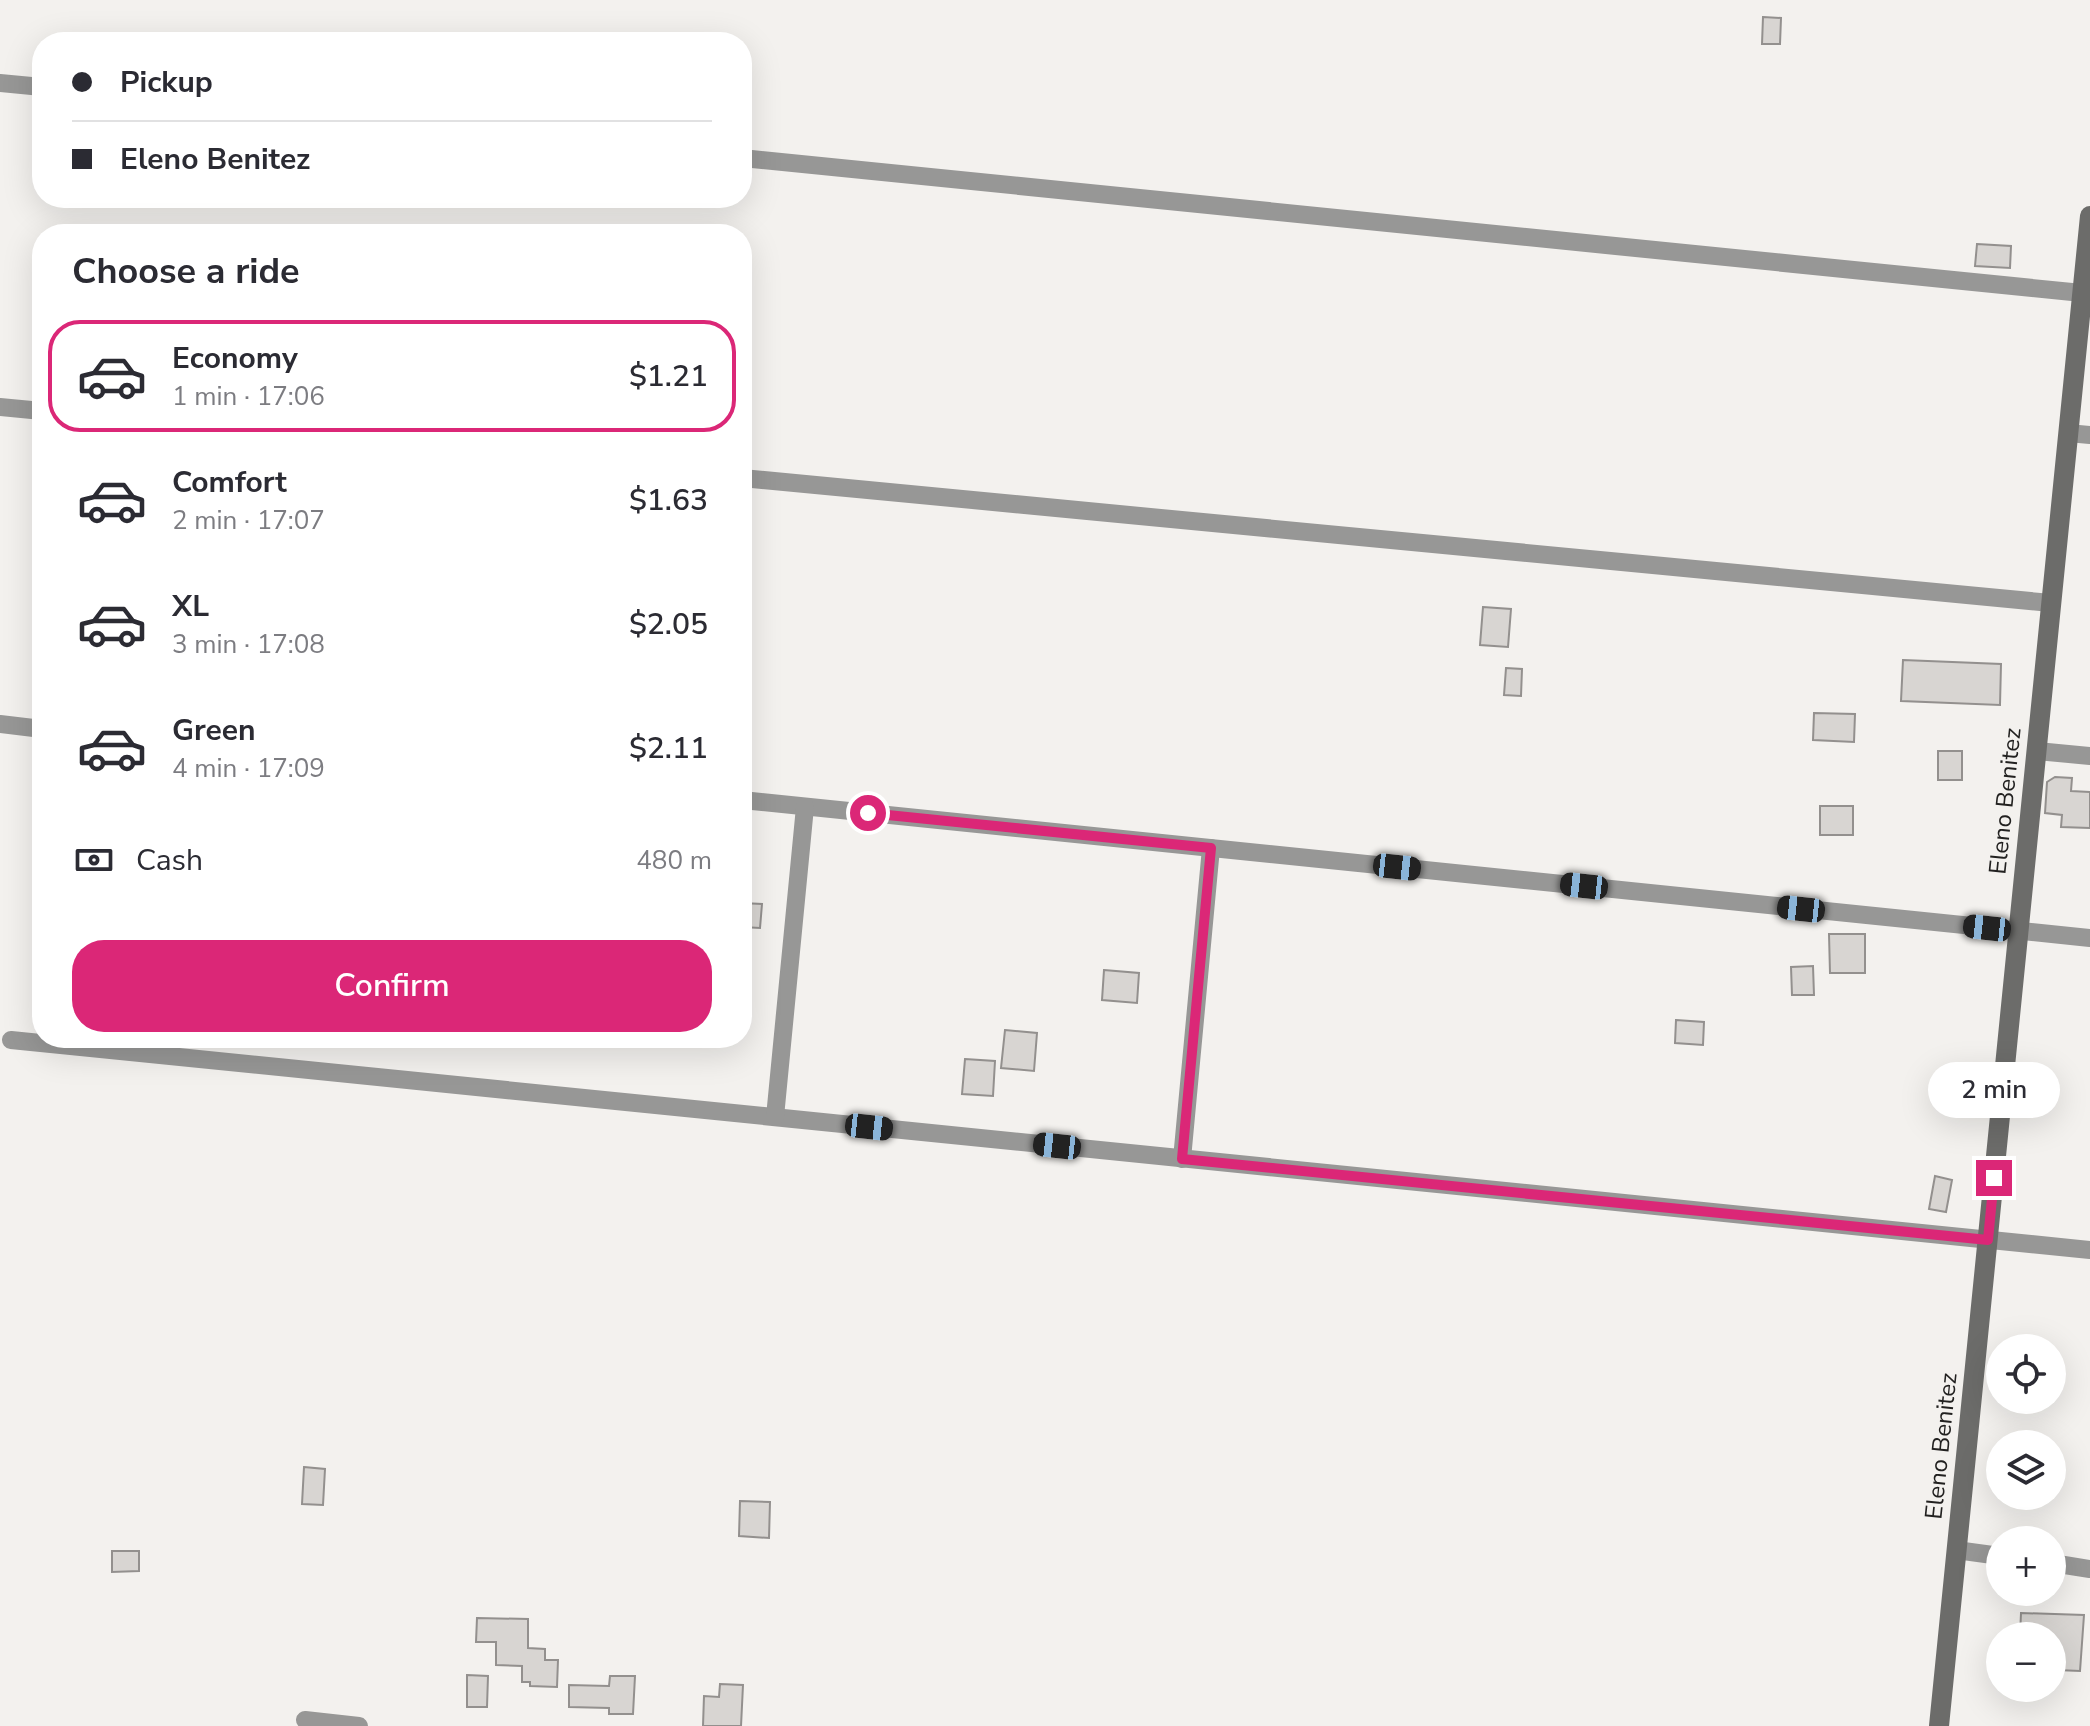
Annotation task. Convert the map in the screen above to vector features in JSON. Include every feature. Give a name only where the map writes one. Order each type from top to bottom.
[{"type":"street","points":[[0,83],[32,86]]},
{"type":"street","points":[[752,159],[2082,293]]},
{"type":"street","name":"Eleno Benitez","points":[[1939,1726],[2090,216]]},
{"type":"street","points":[[0,407],[32,410]]},
{"type":"street","points":[[2068,433],[2090,435]]},
{"type":"street","points":[[752,479],[2051,603]]},
{"type":"street","points":[[0,724],[32,728]]},
{"type":"street","points":[[2037,751],[2090,756]]},
{"type":"street","points":[[752,801],[2090,938]]},
{"type":"street","points":[[775,1117],[805,807]]},
{"type":"street","points":[[1182,1159],[1211,848]]},
{"type":"street","points":[[11,1040],[32,1042]]},
{"type":"street","points":[[90,1048],[2090,1250]]},
{"type":"street","points":[[1956,1550],[1986,1554]]},
{"type":"street","points":[[2066,1565],[2090,1569]]},
{"type":"street","points":[[305,1720],[359,1726]]},
{"type":"building","points":[[1763,17],[1781,18],[1780,44],[1762,44]]},
{"type":"building","points":[[1977,244],[2011,246],[2010,268],[1975,266]]},
{"type":"building","points":[[1483,607],[1511,609],[1508,647],[1480,645]]},
{"type":"building","points":[[1903,660],[2001,664],[2000,705],[1901,701]]},
{"type":"building","points":[[1506,668],[1522,669],[1521,696],[1504,695]]},
{"type":"building","points":[[1814,713],[1855,714],[1854,742],[1813,740]]},
{"type":"building","points":[[1938,751],[1962,751],[1962,780],[1938,780]]},
{"type":"building","points":[[2055,777],[2072,778],[2071,791],[2090,792],[2090,828],[2061,827],[2062,815],[2045,813],[2047,782]]},
{"type":"building","points":[[1820,806],[1853,806],[1853,835],[1820,835]]},
{"type":"building","points":[[752,904],[762,904],[760,928],[752,928]]},
{"type":"building","points":[[1829,934],[1865,934],[1865,973],[1830,973]]},
{"type":"building","points":[[1813,966],[1814,995],[1792,995],[1791,967]]},
{"type":"building","points":[[1104,970],[1139,973],[1137,1003],[1102,1000]]},
{"type":"building","points":[[1676,1020],[1704,1022],[1703,1045],[1675,1043]]},
{"type":"building","points":[[1005,1030],[1037,1033],[1034,1071],[1001,1068]]},
{"type":"building","points":[[965,1059],[995,1061],[993,1096],[962,1094]]},
{"type":"building","points":[[1935,1176],[1952,1180],[1946,1212],[1929,1209]]},
{"type":"building","points":[[304,1467],[325,1469],[323,1505],[302,1504]]},
{"type":"building","points":[[740,1501],[770,1502],[769,1538],[739,1536]]},
{"type":"building","points":[[112,1551],[139,1551],[139,1571],[112,1572]]},
{"type":"building","points":[[2021,1613],[2084,1615],[2080,1671],[2066,1670],[2066,1622],[2021,1622]]},
{"type":"building","points":[[477,1618],[528,1619],[528,1648],[545,1649],[545,1660],[558,1660],[557,1687],[530,1686],[530,1682],[522,1682],[522,1666],[496,1665],[496,1642],[476,1642]]},
{"type":"building","points":[[467,1675],[488,1676],[487,1707],[467,1707]]},
{"type":"building","points":[[610,1676],[635,1676],[633,1714],[609,1714],[609,1708],[569,1707],[569,1685],[609,1686]]},
{"type":"building","points":[[720,1684],[743,1685],[741,1726],[703,1726],[704,1696],[719,1697]]},
{"type":"route","points":[[868,813],[1211,848],[1182,1159],[1988,1240],[1994,1178]]}]
